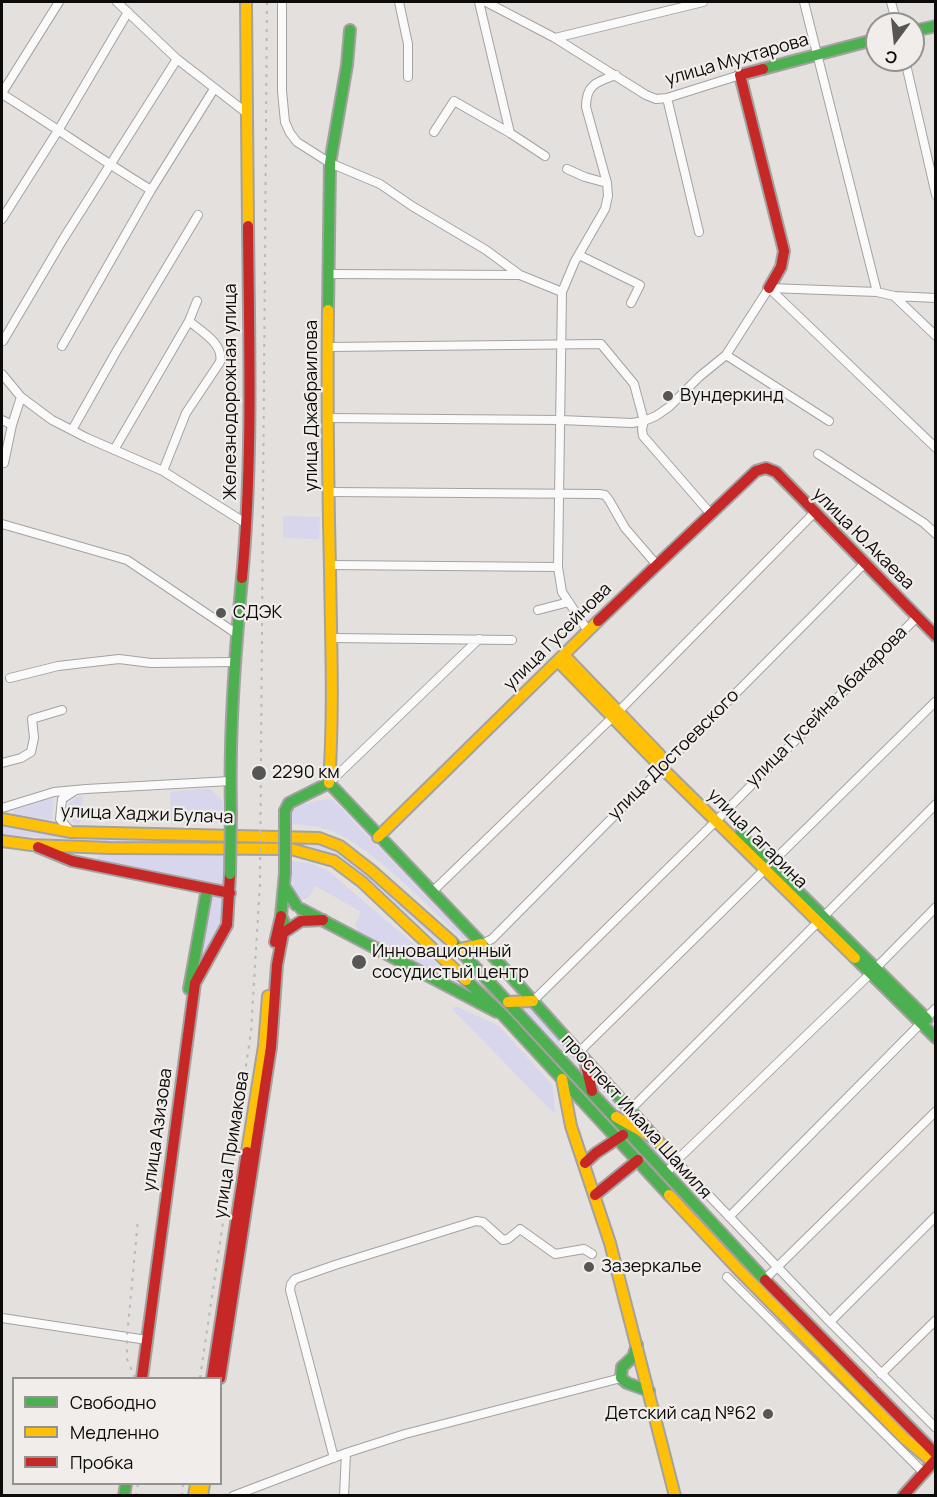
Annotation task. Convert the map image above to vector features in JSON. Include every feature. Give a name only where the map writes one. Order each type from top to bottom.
[{"type":"main road","name":"Железнодорожная улица","points":[[231,812],[234,662],[247,524],[249,367],[246,2]]},
{"type":"main road","name":"улица Джабраилова","points":[[329,783],[331,638],[327,418],[330,163],[347,65],[350,30]]},
{"type":"main road","name":"улица Мухтарова","points":[[740,75],[865,42]]},
{"type":"main road","points":[[740,75],[784,251],[781,267],[769,288]]},
{"type":"main road","name":"улица Гусейнова","points":[[378,837],[656,564],[756,471],[766,468]]},
{"type":"main road","name":"улица Ю.Акаева","points":[[766,468],[776,472],[936,636]]},
{"type":"main road","name":"улица Гагарина","points":[[561,658],[664,765],[923,1020],[936,1038]]},
{"type":"main road","points":[[284,886],[297,915],[286,924],[282,912],[284,886],[285,873],[285,811],[289,803],[329,783]]},
{"type":"main road","name":"проспект Имама Шамиля","points":[[329,783],[482,944],[676,1161]]},
{"type":"main road","name":"улица Азизова","points":[[193,982],[227,925],[230,893],[231,812]]},
{"type":"main road","name":"улица Хаджи Булача","points":[[2,819],[71,832],[183,836],[291,836]]},
{"type":"main road","name":"проспект Имама Шамиля","points":[[291,836],[319,838],[340,846],[372,871],[460,949],[918,1444]]},
{"type":"main road","name":"улица Хаджи Булача","points":[[2,841],[32,845],[291,849]]},
{"type":"main road","points":[[32,845],[72,861],[230,893]]},
{"type":"main road","points":[[71,846],[72,861]]},
{"type":"main road","name":"проспект Имама Шамиля","points":[[291,849],[334,861],[362,882],[478,991],[618,1137],[745,1277],[816,1350],[935,1460]]},
{"type":"main road","name":"улица Азизова","points":[[136,1377],[144,1340],[207,889]]},
{"type":"main road","name":"проспект Имама Шамиля","points":[[282,912],[287,905],[297,915],[323,920],[503,1015]]},
{"type":"main road","name":"улица Примакова","points":[[212,1377],[264,1046],[270,967],[282,912]]},
{"type":"main road","name":"улица Примакова","points":[[220,1377],[271,1047],[277,965],[283,933],[297,915]]},
{"type":"main road","points":[[460,949],[482,944]]},
{"type":"main road","points":[[469,999],[474,999],[479,995],[478,991]]},
{"type":"main road","points":[[508,1002],[533,1001]]},
{"type":"main road","name":"улица Гагарина","points":[[923,1020],[936,1028]]},
{"type":"main road","points":[[581,1057],[592,1091]]},
{"type":"main road","points":[[562,1079],[572,1126],[610,1243],[675,1496]]},
{"type":"main road","points":[[614,1116],[657,1140]]},
{"type":"main road","points":[[585,1163],[618,1137],[629,1132]]},
{"type":"main road","points":[[595,1195],[638,1160]]},
{"type":"main road","name":"улица Азизова","points":[[142,1377],[144,1340]]},
{"type":"main road","points":[[637,1345],[633,1357],[622,1367],[621,1378],[631,1385],[649,1391]]},
{"type":"main road","points":[[627,1363],[636,1363],[643,1371]]},
{"type":"main road","points":[[631,1385],[640,1381],[643,1371]]},
{"type":"main road","points":[[903,1496],[935,1460]]},
{"type":"street","points":[[59,2],[2,94],[151,190]]},
{"type":"street","points":[[117,2],[177,59],[248,114]]},
{"type":"street","points":[[282,2],[282,91],[285,122],[297,142],[330,163],[380,184],[486,250],[520,275],[562,292]]},
{"type":"street","points":[[399,2],[408,44],[408,77]]},
{"type":"street","points":[[479,2],[510,133]]},
{"type":"street","name":"улица Мухтарова","points":[[486,2],[555,38],[656,99],[667,98],[740,75]]},
{"type":"street","points":[[555,38],[703,2]]},
{"type":"street","points":[[804,2],[877,292]]},
{"type":"street","points":[[2,219],[59,129],[128,12]]},
{"type":"street","points":[[2,343],[177,59]]},
{"type":"street","points":[[908,72],[936,195]]},
{"type":"street","points":[[588,631],[562,592],[558,567],[562,292],[579,255],[605,209],[608,196],[607,183],[585,107],[585,96],[590,87],[616,75]]},
{"type":"street","points":[[63,346],[151,190],[214,89]]},
{"type":"street","points":[[667,98],[699,232]]},
{"type":"street","points":[[434,132],[454,100],[545,156]]},
{"type":"street","points":[[567,169],[607,183]]},
{"type":"street","points":[[72,430],[198,215]]},
{"type":"street","points":[[579,255],[640,285],[631,303]]},
{"type":"street","points":[[329,274],[520,275]]},
{"type":"street","points":[[769,288],[877,292],[894,296],[936,298]]},
{"type":"street","points":[[327,418],[561,420],[632,423],[644,421],[669,407],[699,377],[726,355],[769,288]]},
{"type":"street","points":[[769,288],[936,448]]},
{"type":"street","points":[[894,296],[936,336]]},
{"type":"street","points":[[907,309],[914,297]]},
{"type":"street","points":[[114,450],[189,321],[197,301]]},
{"type":"street","points":[[163,471],[186,413],[220,362],[219,348],[189,321]]},
{"type":"street","points":[[328,347],[601,344],[634,384],[644,421],[643,436],[710,513]]},
{"type":"street","points":[[726,355],[829,421]]},
{"type":"street","points":[[2,374],[21,398],[52,420],[163,471],[247,524]]},
{"type":"street","points":[[4,463],[12,425],[21,398]]},
{"type":"street","points":[[2,420],[12,425]]},
{"type":"street","points":[[818,454],[924,523],[936,534]]},
{"type":"street","points":[[329,492],[605,495],[625,528],[656,564]]},
{"type":"street","points":[[432,892],[615,714],[814,513]]},
{"type":"street","points":[[2,524],[127,560],[237,634]]},
{"type":"street","name":"улица Достоевского","points":[[482,944],[492,939],[864,564]]},
{"type":"street","points":[[330,565],[558,567]]},
{"type":"street","points":[[538,610],[569,602]]},
{"type":"street","name":"улица Гусейна Абакарова","points":[[533,1001],[917,617]]},
{"type":"street","points":[[331,638],[512,640]]},
{"type":"street","points":[[329,783],[479,639]]},
{"type":"street","points":[[10,678],[58,666],[119,659],[151,663],[234,662]]},
{"type":"street","points":[[581,1057],[768,866],[936,701]]},
{"type":"street","points":[[2,763],[21,758],[30,752],[34,738],[32,719],[62,710]]},
{"type":"street","points":[[2,808],[54,792],[230,782]]},
{"type":"street","points":[[71,832],[60,819],[62,799],[75,791],[86,789]]},
{"type":"street","points":[[630,1110],[936,804]]},
{"type":"street","points":[[666,1174],[676,1161],[936,907]]},
{"type":"street","points":[[729,1217],[936,1008]]},
{"type":"street","points":[[764,1280],[936,1111]]},
{"type":"street","points":[[676,1161],[830,1322],[935,1427],[918,1444]]},
{"type":"street","points":[[830,1322],[936,1216]]},
{"type":"street","points":[[334,1458],[290,1290],[295,1279],[476,1221],[483,1222],[503,1240],[508,1239],[520,1229],[555,1254],[585,1250],[592,1254]]},
{"type":"street","points":[[727,1277],[924,1473]]},
{"type":"street","points":[[2,1318],[144,1340]]},
{"type":"street","points":[[881,1374],[936,1320]]},
{"type":"street","points":[[232,1496],[346,1453],[416,1431],[621,1378]]},
{"type":"street","points":[[344,1496],[346,1453]]},
{"type":"shaded area","points":[[283,516],[320,517],[319,539],[283,538]]},
{"type":"shaded area","points":[[210,789],[222,800],[224,823],[171,823],[170,792]]},
{"type":"shaded area","points":[[83,796],[79,825],[67,818],[67,806],[76,797]]},
{"type":"shaded area","points":[[52,798],[54,800],[53,820],[14,814],[13,810]]},
{"type":"shaded area","points":[[326,799],[333,800],[466,938],[464,940],[401,880],[348,839],[317,827],[291,824],[291,811],[295,806]]},
{"type":"shaded area","points":[[2,825],[68,836],[298,841],[319,845],[350,861],[453,951],[468,968],[349,863],[318,849],[297,844],[109,843],[2,834]]},
{"type":"shaded area","points":[[98,855],[224,856],[223,882],[219,886],[98,861]]},
{"type":"shaded area","points":[[291,861],[309,863],[327,870],[463,986],[358,931],[355,925],[361,912],[316,886],[308,898],[302,900],[293,891]]},
{"type":"shaded area","points":[[213,896],[222,897],[224,911],[220,926],[206,953],[203,952]]},
{"type":"shaded area","points":[[519,1004],[529,1005],[584,1064],[586,1074]]},
{"type":"shaded area","points":[[454,1007],[499,1026],[553,1086],[555,1114],[453,1010]]},
{"type":"shaded area","points":[[590,1072],[640,1128],[633,1126],[591,1079]]},
{"type":"shaded area","points":[[639,1137],[655,1144],[669,1157],[669,1167],[666,1168]]},
{"type":"railway","points":[[200,1377],[251,1032],[260,883],[267,2]]},
{"type":"railway","points":[[135,1377],[127,1359],[127,1337],[138,1219]]},
{"type":"railway","points":[[136,1496],[138,1485]]},
{"type":"railway","points":[[182,1496],[183,1485]]},
{"type":"traffic: fast","points":[[925,28],[936,26]]},
{"type":"traffic: fast","points":[[328,310],[330,163],[347,65],[350,30]]},
{"type":"traffic: fast","points":[[763,69],[865,42]]},
{"type":"traffic: fast","points":[[231,811],[233,694],[242,578]]},
{"type":"traffic: fast","points":[[329,783],[482,944],[657,1140]]},
{"type":"traffic: fast","points":[[285,811],[289,803],[329,783]]},
{"type":"traffic: fast","points":[[230,874],[231,811]]},
{"type":"traffic: fast","points":[[285,811],[285,873]]},
{"type":"traffic: fast","points":[[740,834],[927,1019]]},
{"type":"traffic: fast","points":[[284,922],[281,916],[285,873]]},
{"type":"traffic: fast","points":[[284,886],[296,905]]},
{"type":"traffic: fast","points":[[189,989],[207,889]]},
{"type":"traffic: fast","points":[[301,909],[497,1012]]},
{"type":"traffic: fast","points":[[452,942],[765,1280]]},
{"type":"traffic: fast","points":[[855,958],[936,1038]]},
{"type":"traffic: fast","points":[[466,980],[503,1015],[669,1195]]},
{"type":"traffic: fast","points":[[637,1345],[633,1357],[622,1367],[621,1378],[627,1383],[649,1391]]},
{"type":"traffic: fast","points":[[124,1496],[126,1485]]},
{"type":"traffic: slow","points":[[246,2],[248,226]]},
{"type":"traffic: slow","points":[[328,310],[332,676],[329,783]]},
{"type":"traffic: slow","points":[[378,837],[598,621]]},
{"type":"traffic: slow","points":[[564,655],[660,755]]},
{"type":"traffic: slow","points":[[558,661],[661,767],[855,958]]},
{"type":"traffic: slow","points":[[2,819],[71,832],[319,838],[340,846],[372,871],[452,942]]},
{"type":"traffic: slow","points":[[2,841],[32,845],[109,848],[291,849],[334,861],[362,882],[466,980]]},
{"type":"traffic: slow","points":[[460,949],[482,944]]},
{"type":"traffic: slow","points":[[247,1152],[264,1046],[268,996]]},
{"type":"traffic: slow","points":[[508,1002],[533,1001]]},
{"type":"traffic: slow","points":[[562,1079],[571,1126],[610,1243],[675,1496]]},
{"type":"traffic: slow","points":[[616,1117],[657,1140],[676,1161]]},
{"type":"traffic: slow","points":[[669,1195],[737,1268],[904,1438],[936,1465]]},
{"type":"traffic: slow","points":[[194,1496],[196,1485]]},
{"type":"traffic: slow","points":[[202,1496],[204,1485]]},
{"type":"traffic: jam","points":[[763,69],[740,75],[784,251],[781,267],[769,288]]},
{"type":"traffic: jam","points":[[242,578],[249,446],[248,226]]},
{"type":"traffic: jam","points":[[598,621],[756,471],[766,468],[776,472],[936,636]]},
{"type":"traffic: jam","points":[[38,847],[72,861],[230,893]]},
{"type":"traffic: jam","points":[[142,1377],[195,983],[227,925],[230,874]]},
{"type":"traffic: jam","points":[[275,942],[281,916]]},
{"type":"traffic: jam","points":[[220,1377],[271,1047],[277,965],[283,933],[301,921],[323,920]]},
{"type":"traffic: jam","points":[[585,1061],[592,1091]]},
{"type":"traffic: jam","points":[[585,1163],[623,1135]]},
{"type":"traffic: jam","points":[[212,1377],[247,1152]]},
{"type":"traffic: jam","points":[[595,1195],[638,1160]]},
{"type":"traffic: jam","points":[[765,1280],[936,1454]]},
{"type":"traffic: jam","points":[[903,1496],[936,1459]]},
{"type":"place","name":"Вундеркинд","points":[[668,396]]},
{"type":"place","name":"СДЭК","points":[[221,613]]},
{"type":"place","name":"2290 км","points":[[259,773]]},
{"type":"place","name":"Инновационный сосудистый центр","points":[[359,962]]},
{"type":"place","name":"Зазеркалье","points":[[589,1267]]},
{"type":"place","name":"Детский сад №62","points":[[768,1414]]}]
